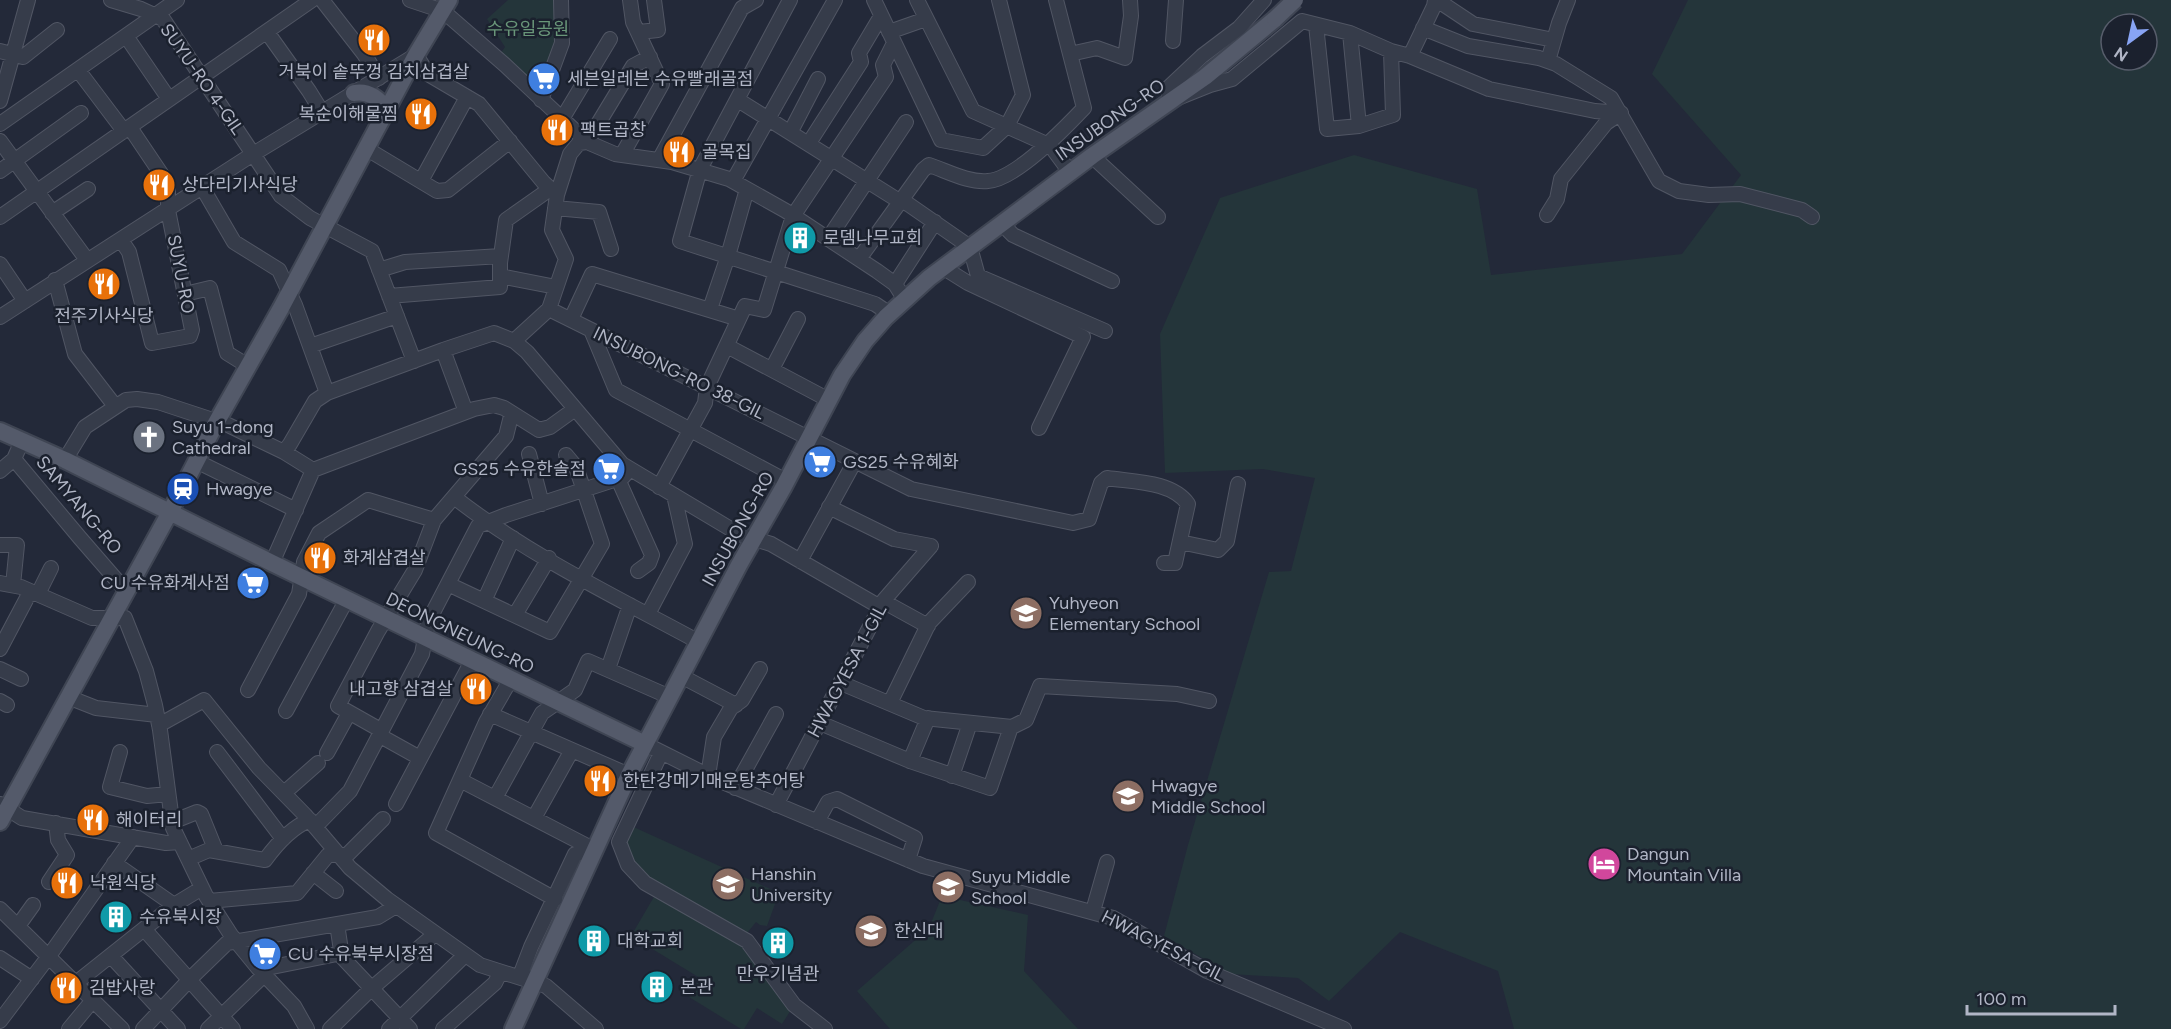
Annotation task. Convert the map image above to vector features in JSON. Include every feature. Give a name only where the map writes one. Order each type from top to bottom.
[{"type":"main road","name":"INSUBONG-RO","points":[[519,1026],[533,982],[629,775],[842,375],[865,341],[929,278],[1092,156],[1205,78],[1295,0]]},
{"type":"main road","name":"SAMYANG-RO","points":[[2,812],[68,698],[416,55],[446,5]]},
{"type":"main road","points":[[354,93],[360,92],[372,96],[387,110]]},
{"type":"main road","name":"DEONGNEUNG-RO","points":[[0,431],[65,460],[645,744]]},
{"type":"street","points":[[0,101],[6,53],[28,0]]},
{"type":"street","name":"SUYU-RO 4-GIL","points":[[111,0],[141,9],[163,19],[254,154]]},
{"type":"street","points":[[0,124],[177,0]]},
{"type":"street","points":[[0,217],[312,0]]},
{"type":"street","points":[[322,0],[364,54],[379,78]]},
{"type":"street","points":[[410,0],[446,5],[459,0]]},
{"type":"street","points":[[541,100],[562,43],[561,0]]},
{"type":"street","points":[[622,156],[662,84],[633,22],[630,0]]},
{"type":"street","points":[[639,32],[658,30],[654,0]]},
{"type":"street","points":[[659,160],[742,8],[756,0]]},
{"type":"street","points":[[790,0],[700,169],[680,241],[875,304],[890,314]]},
{"type":"street","points":[[733,181],[835,0]]},
{"type":"street","points":[[874,0],[941,140],[983,148],[1007,126],[1023,95],[999,0]]},
{"type":"street","points":[[859,259],[923,170],[929,165],[970,179],[988,182],[1003,176],[1048,146],[1084,108],[1056,0]]},
{"type":"street","points":[[1070,54],[1097,48],[1125,58],[1131,16],[1130,0]]},
{"type":"street","points":[[1173,41],[1176,0]]},
{"type":"street","points":[[1264,0],[1239,28],[1202,56],[1168,88],[1170,101],[1232,79],[1302,21]]},
{"type":"street","points":[[1282,0],[1302,21],[1350,33],[1489,89],[1595,111],[1621,113]]},
{"type":"street","points":[[1410,56],[1435,0]]},
{"type":"street","points":[[1440,0],[1473,24],[1554,40]]},
{"type":"street","points":[[1548,61],[1568,0]]},
{"type":"street","points":[[920,1],[926,19],[973,111],[1053,149],[1070,172]]},
{"type":"street","points":[[446,5],[541,100],[587,142],[622,156],[659,160],[700,169],[733,181],[793,216],[859,259],[895,284],[905,300]]},
{"type":"street","points":[[809,143],[861,62],[859,53],[881,16]]},
{"type":"street","points":[[659,487],[705,403],[707,387],[745,306],[764,310],[774,271],[793,216],[886,77],[883,65],[891,38],[926,19]]},
{"type":"street","points":[[1316,25],[1327,129],[1359,126],[1393,115],[1391,51]]},
{"type":"street","points":[[1423,28],[1468,46],[1505,51],[1548,61],[1611,98],[1659,181],[1679,191],[1709,195],[1740,194],[1802,210],[1812,217]]},
{"type":"street","points":[[6,53],[23,57],[57,30]]},
{"type":"street","points":[[267,32],[322,112]]},
{"type":"street","points":[[1350,33],[1359,126]]},
{"type":"street","points":[[126,36],[170,99]]},
{"type":"street","points":[[562,119],[610,39]]},
{"type":"street","points":[[416,55],[428,74],[479,104],[554,198],[599,212],[611,249]]},
{"type":"street","name":"SUYU-RO","points":[[0,317],[254,154],[416,55]]},
{"type":"street","points":[[587,142],[633,66],[650,57]]},
{"type":"street","name":"SUYU-RO","points":[[78,70],[125,130],[133,132],[168,184],[168,210],[192,330],[190,336],[152,343],[129,252],[121,240]]},
{"type":"street","points":[[790,131],[818,79]]},
{"type":"street","points":[[421,181],[466,97]]},
{"type":"street","points":[[738,100],[769,117],[935,222],[970,247],[978,276],[1105,331]]},
{"type":"street","points":[[0,171],[81,113]]},
{"type":"street","points":[[1548,215],[1557,199],[1561,179],[1606,123],[1621,113]]},
{"type":"street","points":[[828,239],[906,122]]},
{"type":"street","points":[[0,141],[87,261]]},
{"type":"street","points":[[367,149],[437,190],[448,190],[510,141]]},
{"type":"street","points":[[514,341],[549,309],[566,259],[552,230],[554,198],[570,154],[579,143],[587,142]]},
{"type":"street","points":[[254,154],[281,196],[310,218],[372,251],[414,361]]},
{"type":"street","points":[[1092,156],[1158,218]]},
{"type":"street","points":[[202,187],[234,242],[279,270],[327,393]]},
{"type":"street","points":[[52,213],[88,189]]},
{"type":"street","points":[[710,309],[747,189]]},
{"type":"street","points":[[500,281],[506,220],[554,198]]},
{"type":"street","points":[[895,284],[935,222]]},
{"type":"street","points":[[1001,223],[1013,235],[1112,281]]},
{"type":"street","points":[[379,270],[405,262],[501,256]]},
{"type":"street","points":[[0,264],[25,301]]},
{"type":"street","points":[[944,268],[968,283],[1083,337],[1039,428]]},
{"type":"street","points":[[571,320],[592,274],[739,319]]},
{"type":"street","points":[[55,280],[75,354],[115,406]]},
{"type":"street","points":[[389,296],[500,281],[556,287]]},
{"type":"street","points":[[185,294],[210,288],[227,353],[248,366]]},
{"type":"street","name":"INSUBONG-RO 38-GIL","points":[[549,309],[911,489],[1073,523],[1089,519],[1101,483],[1107,478],[1152,484],[1181,494],[1188,504],[1180,542]]},
{"type":"street","points":[[310,346],[397,316]]},
{"type":"street","points":[[772,369],[798,319]]},
{"type":"street","points":[[591,330],[616,390],[786,482]]},
{"type":"street","points":[[284,452],[315,401],[327,393],[494,333],[514,341],[526,352],[622,464],[739,534],[771,544],[875,604],[888,604],[928,626]]},
{"type":"street","points":[[727,346],[829,400]]},
{"type":"street","points":[[443,350],[466,411]]},
{"type":"street","name":"SAMYANG-RO","points":[[65,460],[85,427],[126,400],[158,402],[216,423]]},
{"type":"street","points":[[272,563],[313,470],[466,411],[494,405],[504,408],[539,430],[550,427],[575,409]]},
{"type":"street","points":[[284,793],[322,758],[386,618],[416,570],[434,520],[506,436],[511,416]]},
{"type":"street","points":[[216,423],[228,425],[284,452],[313,470]]},
{"type":"street","name":"SAMYANG-RO","points":[[22,441],[15,459],[126,591]]},
{"type":"street","points":[[529,454],[542,504]]},
{"type":"street","points":[[448,584],[550,632],[602,544],[576,467],[566,455]]},
{"type":"street","points":[[0,471],[15,459]]},
{"type":"street","points":[[196,461],[296,510]]},
{"type":"street","points":[[800,561],[855,461]]},
{"type":"street","points":[[188,859],[209,850],[265,860],[283,839],[303,823],[312,824],[350,791],[422,654],[428,622],[478,526],[618,479],[630,469]]},
{"type":"street","points":[[618,479],[652,555],[649,563],[638,571]]},
{"type":"street","points":[[1164,563],[1174,563],[1180,542],[1218,550],[1227,541],[1238,484]]},
{"type":"street","points":[[648,614],[685,544],[674,495]]},
{"type":"street","points":[[454,496],[487,522],[513,538],[699,642]]},
{"type":"street","points":[[248,690],[299,594],[304,562],[319,533],[368,500],[434,520]]},
{"type":"street","name":"HWAGYESA 1-GIL","points":[[776,805],[882,604],[931,546],[894,539],[829,507]]},
{"type":"street","points":[[484,601],[513,538]]},
{"type":"street","points":[[0,545],[16,545],[6,584],[34,592],[92,618],[125,618],[146,671],[158,720],[172,822],[180,842],[209,902],[236,942],[294,1006],[307,1029]]},
{"type":"street","points":[[515,615],[549,558]]},
{"type":"street","points":[[1,645],[28,596],[39,590],[51,568]]},
{"type":"street","points":[[890,703],[928,626],[968,582]]},
{"type":"street","points":[[286,711],[347,599]]},
{"type":"street","points":[[608,669],[630,605]]},
{"type":"street","points":[[396,804],[473,659]]},
{"type":"street","points":[[495,798],[542,713],[575,690],[588,661],[670,697]]},
{"type":"street","points":[[0,669],[21,680]]},
{"type":"street","points":[[708,776],[714,737],[731,708],[742,700],[760,669]]},
{"type":"street","points":[[681,676],[736,705]]},
{"type":"street","points":[[511,679],[490,714],[436,833],[555,899]]},
{"type":"street","points":[[841,683],[928,718],[1011,727],[1026,720],[1040,686],[1177,694],[1209,701]]},
{"type":"street","points":[[68,698],[96,708],[158,720],[204,700],[259,768],[350,868],[396,906],[480,965],[546,987],[596,1029]]},
{"type":"street","points":[[344,709],[377,728],[384,738],[420,758]]},
{"type":"street","points":[[490,714],[629,775]]},
{"type":"street","points":[[735,788],[776,714]]},
{"type":"street","points":[[910,761],[928,718]]},
{"type":"street","points":[[820,723],[910,761],[990,788],[1011,727]]},
{"type":"street","points":[[952,776],[970,723]]},
{"type":"street","name":"HWAGYESA-GIL","points":[[645,744],[735,788],[923,866],[1113,918],[1207,971],[1344,1029]]},
{"type":"street","points":[[534,818],[572,750]]},
{"type":"street","points":[[120,752],[110,787],[147,796],[168,794]]},
{"type":"street","points":[[217,752],[283,839]]},
{"type":"street","points":[[661,753],[619,842],[628,865],[645,883],[747,941],[794,1005],[825,1029]]},
{"type":"street","points":[[460,780],[595,850]]},
{"type":"street","points":[[816,822],[828,802],[837,799],[915,838],[908,860]]},
{"type":"street","points":[[2,812],[22,818],[166,843],[180,842]]},
{"type":"street","points":[[172,822],[197,812],[201,814],[216,851]]},
{"type":"street","points":[[209,902],[297,893],[328,855],[347,855],[383,819]]},
{"type":"street","points":[[50,882],[67,855],[58,840],[56,823]]},
{"type":"street","points":[[11,1029],[2,1019],[133,837]]},
{"type":"street","points":[[533,982],[521,973],[574,855],[595,850]]},
{"type":"street","points":[[1093,911],[1107,862]]},
{"type":"street","points":[[114,863],[174,905]]},
{"type":"street","points":[[313,873],[336,891]]},
{"type":"street","points":[[76,983],[174,905],[202,888]]},
{"type":"street","points":[[18,926],[33,904]]},
{"type":"street","points":[[143,1029],[227,943],[378,917],[396,906]]},
{"type":"street","points":[[0,909],[122,1029]]},
{"type":"street","points":[[337,924],[342,957],[410,1029]]},
{"type":"street","points":[[144,929],[233,1029]]},
{"type":"street","points":[[330,1029],[372,988],[435,934]]},
{"type":"street","points":[[208,1029],[264,975],[267,968],[342,953]]},
{"type":"street","points":[[388,1029],[465,955]]},
{"type":"street","points":[[111,956],[178,1029]]},
{"type":"street","points":[[0,958],[32,979]]},
{"type":"street","points":[[443,1029],[495,982],[500,973]]},
{"type":"street","points":[[69,1029],[93,1000]]},
{"type":"green space","name":"수유일공원","points":[[508,0],[556,0],[556,39],[537,93],[498,57],[505,47],[487,19]]},
{"type":"green space","points":[[1688,0],[2171,0],[2171,1029],[1514,1029],[1498,971],[1400,932],[1329,1001],[1298,978],[1230,974],[1164,936],[1188,845],[1269,572],[1291,571],[1315,478],[1263,469],[1165,473],[1160,334],[1220,198],[1354,155],[1477,189],[1491,275],[1682,254],[1741,175],[1652,74]]},
{"type":"green space","points":[[627,824],[779,893],[767,926],[756,922],[743,938],[794,1005],[782,1024],[757,1008],[744,1029],[741,1029],[689,997],[700,978],[631,936],[658,890],[645,883],[619,842]]},
{"type":"green space","points":[[942,896],[1028,915],[1024,971],[1078,1029],[890,1029],[857,991],[929,928]]},
{"type":"place","name":"거북이 솥뚜껑 김치삼겹살","points":[[374,40]]},
{"type":"place","name":"세븐일레븐 수유빨래골점","points":[[544,79]]},
{"type":"place","name":"복순이해물찜","points":[[421,114]]},
{"type":"place","name":"팩트곱창","points":[[557,130]]},
{"type":"place","name":"골목집","points":[[679,152]]},
{"type":"place","name":"상다리기사식당","points":[[159,185]]},
{"type":"place","name":"로뎀나무교회","points":[[800,238]]},
{"type":"place","name":"전주기사식당","points":[[104,284]]},
{"type":"place","name":"Suyu 1-dong Cathedral","points":[[149,437]]},
{"type":"place","name":"GS25 수유혜화","points":[[820,462]]},
{"type":"place","name":"GS25 수유한솔점","points":[[609,469]]},
{"type":"place","name":"Hwagye","points":[[183,489]]},
{"type":"place","name":"화계삼겹살","points":[[320,558]]},
{"type":"place","name":"CU 수유화계사점","points":[[253,583]]},
{"type":"place","name":"Yuhyeon Elementary School","points":[[1026,613]]},
{"type":"place","name":"내고향 삼겹살","points":[[476,689]]},
{"type":"place","name":"한탄강메기매운탕추어탕","points":[[600,781]]},
{"type":"place","name":"Hwagye Middle School","points":[[1128,796]]},
{"type":"place","name":"해이터리","points":[[93,820]]},
{"type":"place","name":"Dangun Mountain Villa","points":[[1604,864]]},
{"type":"place","name":"낙원식당","points":[[67,883]]},
{"type":"place","name":"Hanshin University","points":[[728,884]]},
{"type":"place","name":"Suyu Middle School","points":[[948,887]]},
{"type":"place","name":"수유북시장","points":[[116,917]]},
{"type":"place","name":"한신대","points":[[871,931]]},
{"type":"place","name":"대학교회","points":[[594,941]]},
{"type":"place","name":"만우기념관","points":[[778,943]]},
{"type":"place","name":"CU 수유북부시장점","points":[[265,954]]},
{"type":"place","name":"본관","points":[[657,987]]},
{"type":"place","name":"김밥사랑","points":[[66,988]]}]
